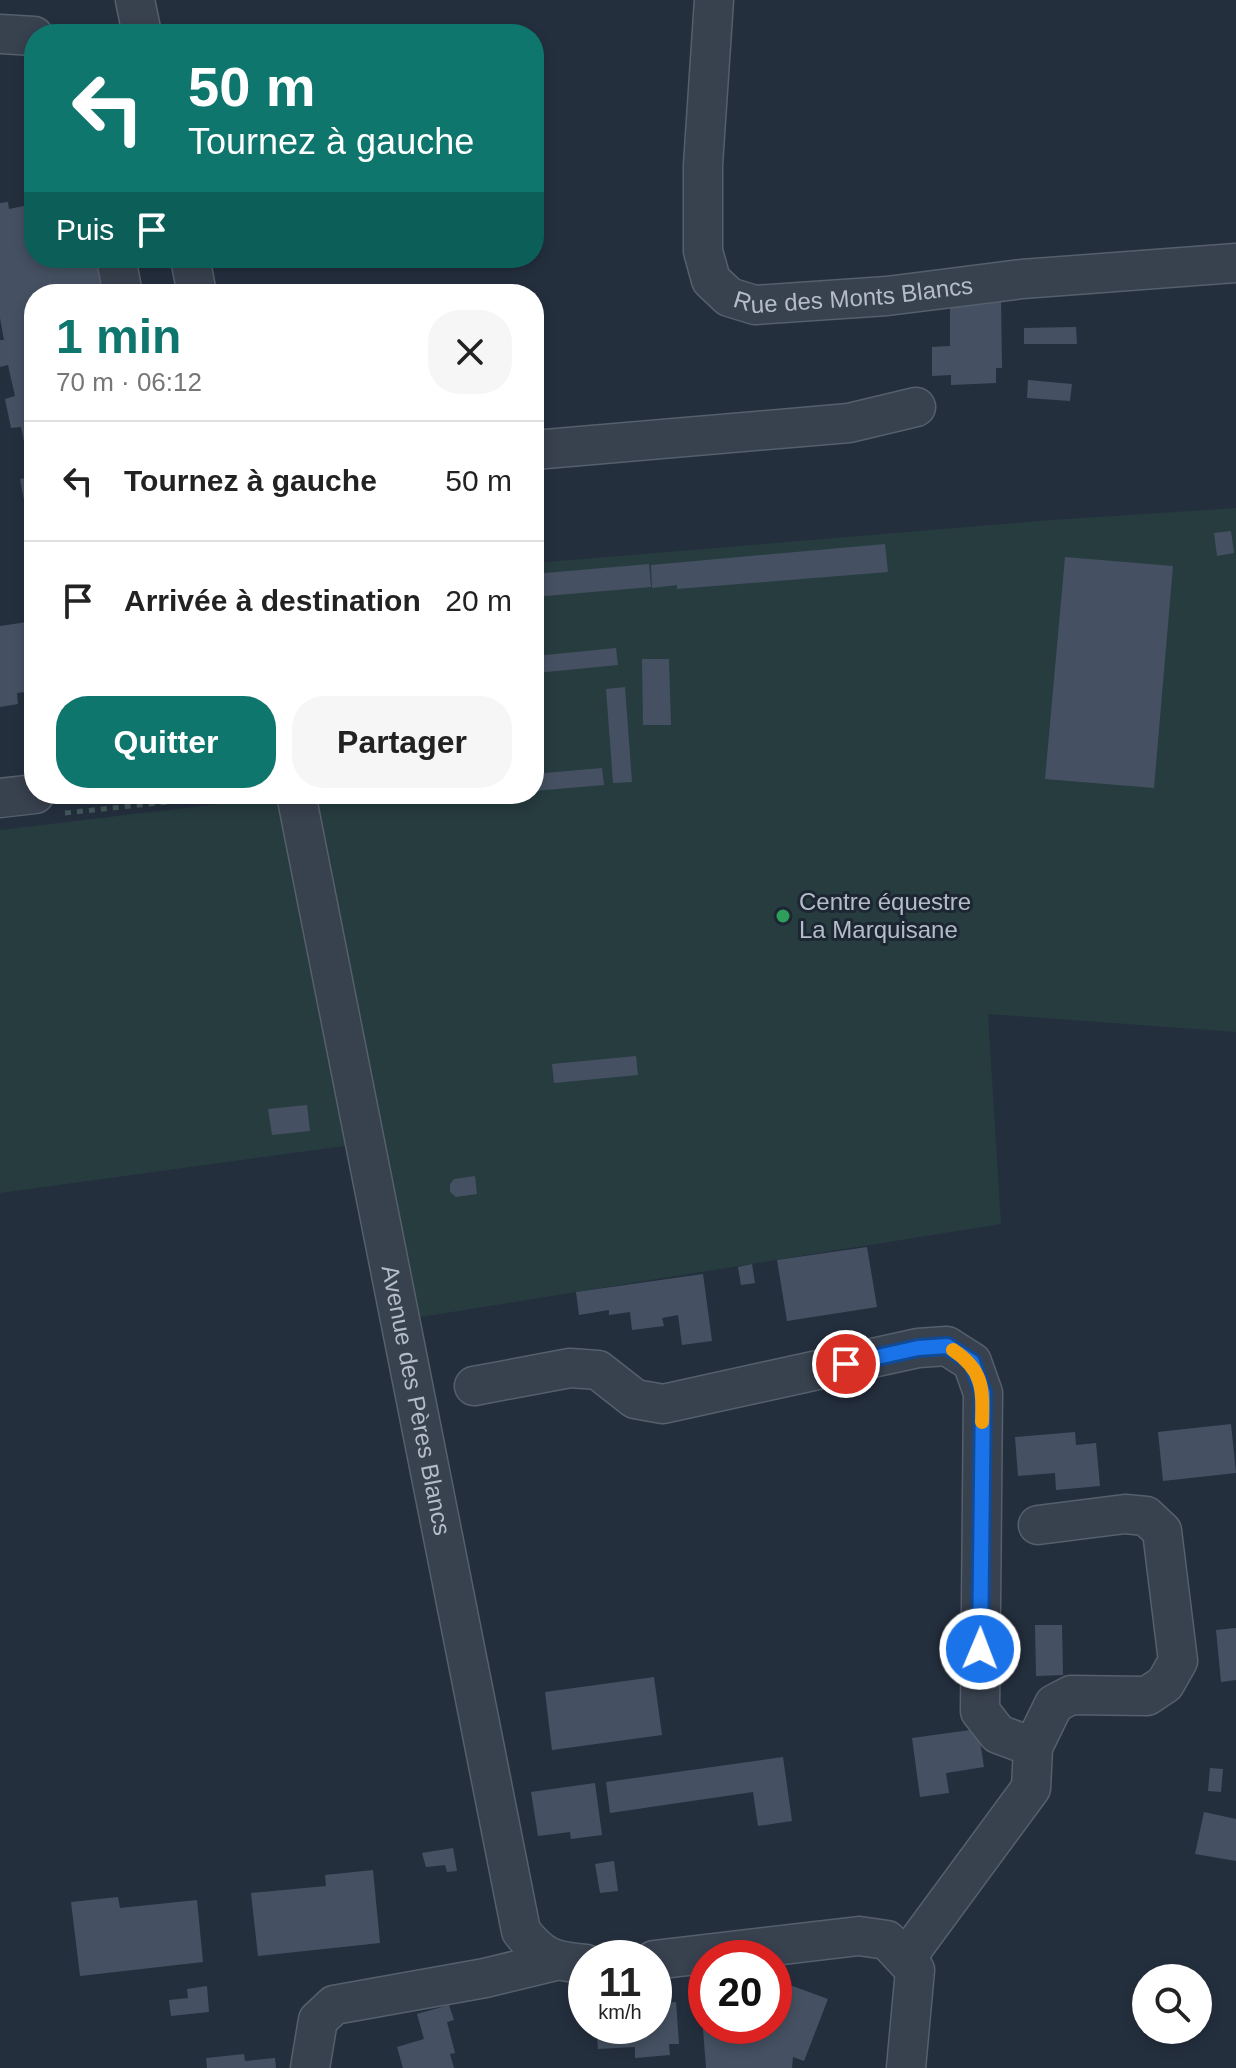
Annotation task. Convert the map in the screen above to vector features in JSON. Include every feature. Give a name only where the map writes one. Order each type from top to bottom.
[{"type":"street","points":[[135,0],[140,24]]},
{"type":"street","name":"Rue des Monts Blancs","points":[[714,0],[703,165],[703,251],[711,280],[729,297],[755,305],[887,296],[1022,279],[1236,263]]},
{"type":"street","points":[[0,34],[24,35]]},
{"type":"street","points":[[544,449],[849,423],[916,407]]},
{"type":"street","points":[[0,798],[24,801]]},
{"type":"street","name":"Avenue des Pères Blancs","points":[[298,804],[521,1931],[536,1950],[568,1961]]},
{"type":"street","points":[[474,1386],[570,1368],[598,1370],[635,1399],[663,1404],[918,1348],[947,1346],[972,1362],[983,1393],[980,1711],[998,1734],[1033,1747]]},
{"type":"street","points":[[906,1958],[1031,1788],[1033,1747],[1054,1704],[1071,1695],[1147,1696],[1165,1684],[1178,1661],[1162,1531],[1146,1516],[1125,1514],[1038,1525]]},
{"type":"street","points":[[672,1958],[859,1936],[887,1940],[915,1970],[906,2068]]},
{"type":"street","points":[[310,2068],[318,2020],[334,2005],[568,1963]]},
{"type":"green space","name":"Centre équestre La Marquisane","points":[[1236,508],[1236,1032],[988,1014],[1001,1224],[408,1319],[309,804],[544,804],[544,562]]},
{"type":"green space","points":[[219,804],[288,804],[359,1144],[0,1193],[0,830]]},
{"type":"building","points":[[8,202],[9,209],[24,206],[24,268],[102,268],[105,284],[24,284],[24,442],[21,427],[11,428],[5,399],[15,396],[8,365],[0,367],[0,340],[4,340],[0,318],[0,203]]},
{"type":"building","points":[[1001,297],[1002,368],[996,368],[996,383],[951,385],[951,375],[932,376],[932,347],[950,346],[950,298]]},
{"type":"building","points":[[1076,327],[1077,344],[1024,344],[1024,328]]},
{"type":"building","points":[[1028,380],[1072,384],[1070,401],[1027,398]]},
{"type":"building","points":[[24,478],[24,500],[20,479]]},
{"type":"building","points":[[1231,531],[1234,553],[1217,556],[1214,533]]},
{"type":"building","points":[[885,544],[888,572],[677,589],[677,585],[652,588],[651,565]]},
{"type":"building","points":[[1065,557],[1173,566],[1154,788],[1045,779]]},
{"type":"building","points":[[649,564],[651,587],[544,596],[544,573]]},
{"type":"building","points":[[24,622],[24,692],[17,693],[18,704],[0,707],[0,626]]},
{"type":"building","points":[[616,648],[618,665],[544,672],[544,655]]},
{"type":"building","points":[[642,659],[669,659],[671,725],[643,725]]},
{"type":"building","points":[[625,687],[632,782],[613,783],[606,689]]},
{"type":"building","points":[[602,768],[604,785],[544,790],[544,773]]},
{"type":"building","points":[[636,1056],[638,1075],[554,1083],[552,1064]]},
{"type":"building","points":[[307,1105],[310,1131],[272,1135],[268,1109]]},
{"type":"building","points":[[475,1176],[477,1194],[456,1197],[450,1192],[454,1179]]},
{"type":"building","points":[[867,1247],[877,1307],[787,1321],[777,1260]]},
{"type":"building","points":[[752,1264],[755,1283],[741,1285],[738,1267]]},
{"type":"building","points":[[703,1274],[712,1341],[682,1345],[678,1315],[662,1318],[664,1326],[632,1330],[630,1312],[609,1315],[609,1310],[579,1315],[576,1292]]},
{"type":"building","points":[[1231,1424],[1236,1473],[1163,1481],[1158,1432]]},
{"type":"building","points":[[1075,1432],[1076,1445],[1096,1443],[1100,1486],[1056,1490],[1055,1473],[1018,1476],[1015,1437]]},
{"type":"building","points":[[1035,1625],[1062,1625],[1063,1675],[1036,1676]]},
{"type":"building","points":[[1236,1628],[1236,1680],[1221,1682],[1216,1630]]},
{"type":"building","points":[[654,1677],[662,1735],[552,1750],[545,1692]]},
{"type":"building","points":[[978,1729],[984,1767],[946,1773],[949,1793],[920,1797],[912,1738]]},
{"type":"building","points":[[783,1757],[792,1821],[758,1826],[753,1792],[610,1813],[606,1782]]},
{"type":"building","points":[[1210,1768],[1223,1769],[1221,1792],[1208,1791]]},
{"type":"building","points":[[595,1783],[602,1835],[571,1839],[570,1832],[538,1836],[531,1792]]},
{"type":"building","points":[[1204,1812],[1236,1819],[1236,1861],[1195,1854]]},
{"type":"building","points":[[453,1848],[457,1871],[447,1872],[445,1865],[426,1867],[422,1853]]},
{"type":"building","points":[[614,1861],[618,1891],[600,1893],[595,1864]]},
{"type":"building","points":[[373,1870],[380,1943],[258,1956],[251,1893],[326,1886],[325,1875]]},
{"type":"building","points":[[118,1897],[120,1908],[197,1900],[203,1962],[80,1976],[71,1902]]},
{"type":"building","points":[[207,1986],[209,2012],[171,2016],[169,2000],[188,1998],[187,1989]]},
{"type":"building","points":[[792,1986],[828,1999],[804,2061],[793,2057],[792,2068],[706,2068],[704,2044],[792,2044]]},
{"type":"building","points":[[672,2002],[676,2002],[679,2044],[672,2044]]},
{"type":"building","points":[[449,2005],[454,2020],[447,2022],[455,2053],[450,2054],[454,2068],[403,2068],[397,2047],[424,2039],[417,2014]]},
{"type":"building","points":[[598,2044],[669,2044],[670,2055],[635,2058],[635,2047],[598,2049]]},
{"type":"building","points":[[244,2054],[245,2061],[275,2058],[276,2068],[207,2068],[206,2058]]},
{"type":"slow traffic","points":[[953,1350],[972,1362],[983,1393],[982,1422]]},
{"type":"place","name":"Centre équestre La Marquisane","points":[[783,916]]},
{"type":"route","points":[[846,1364],[918,1348],[947,1346],[972,1362],[983,1393],[980,1649]]}]
